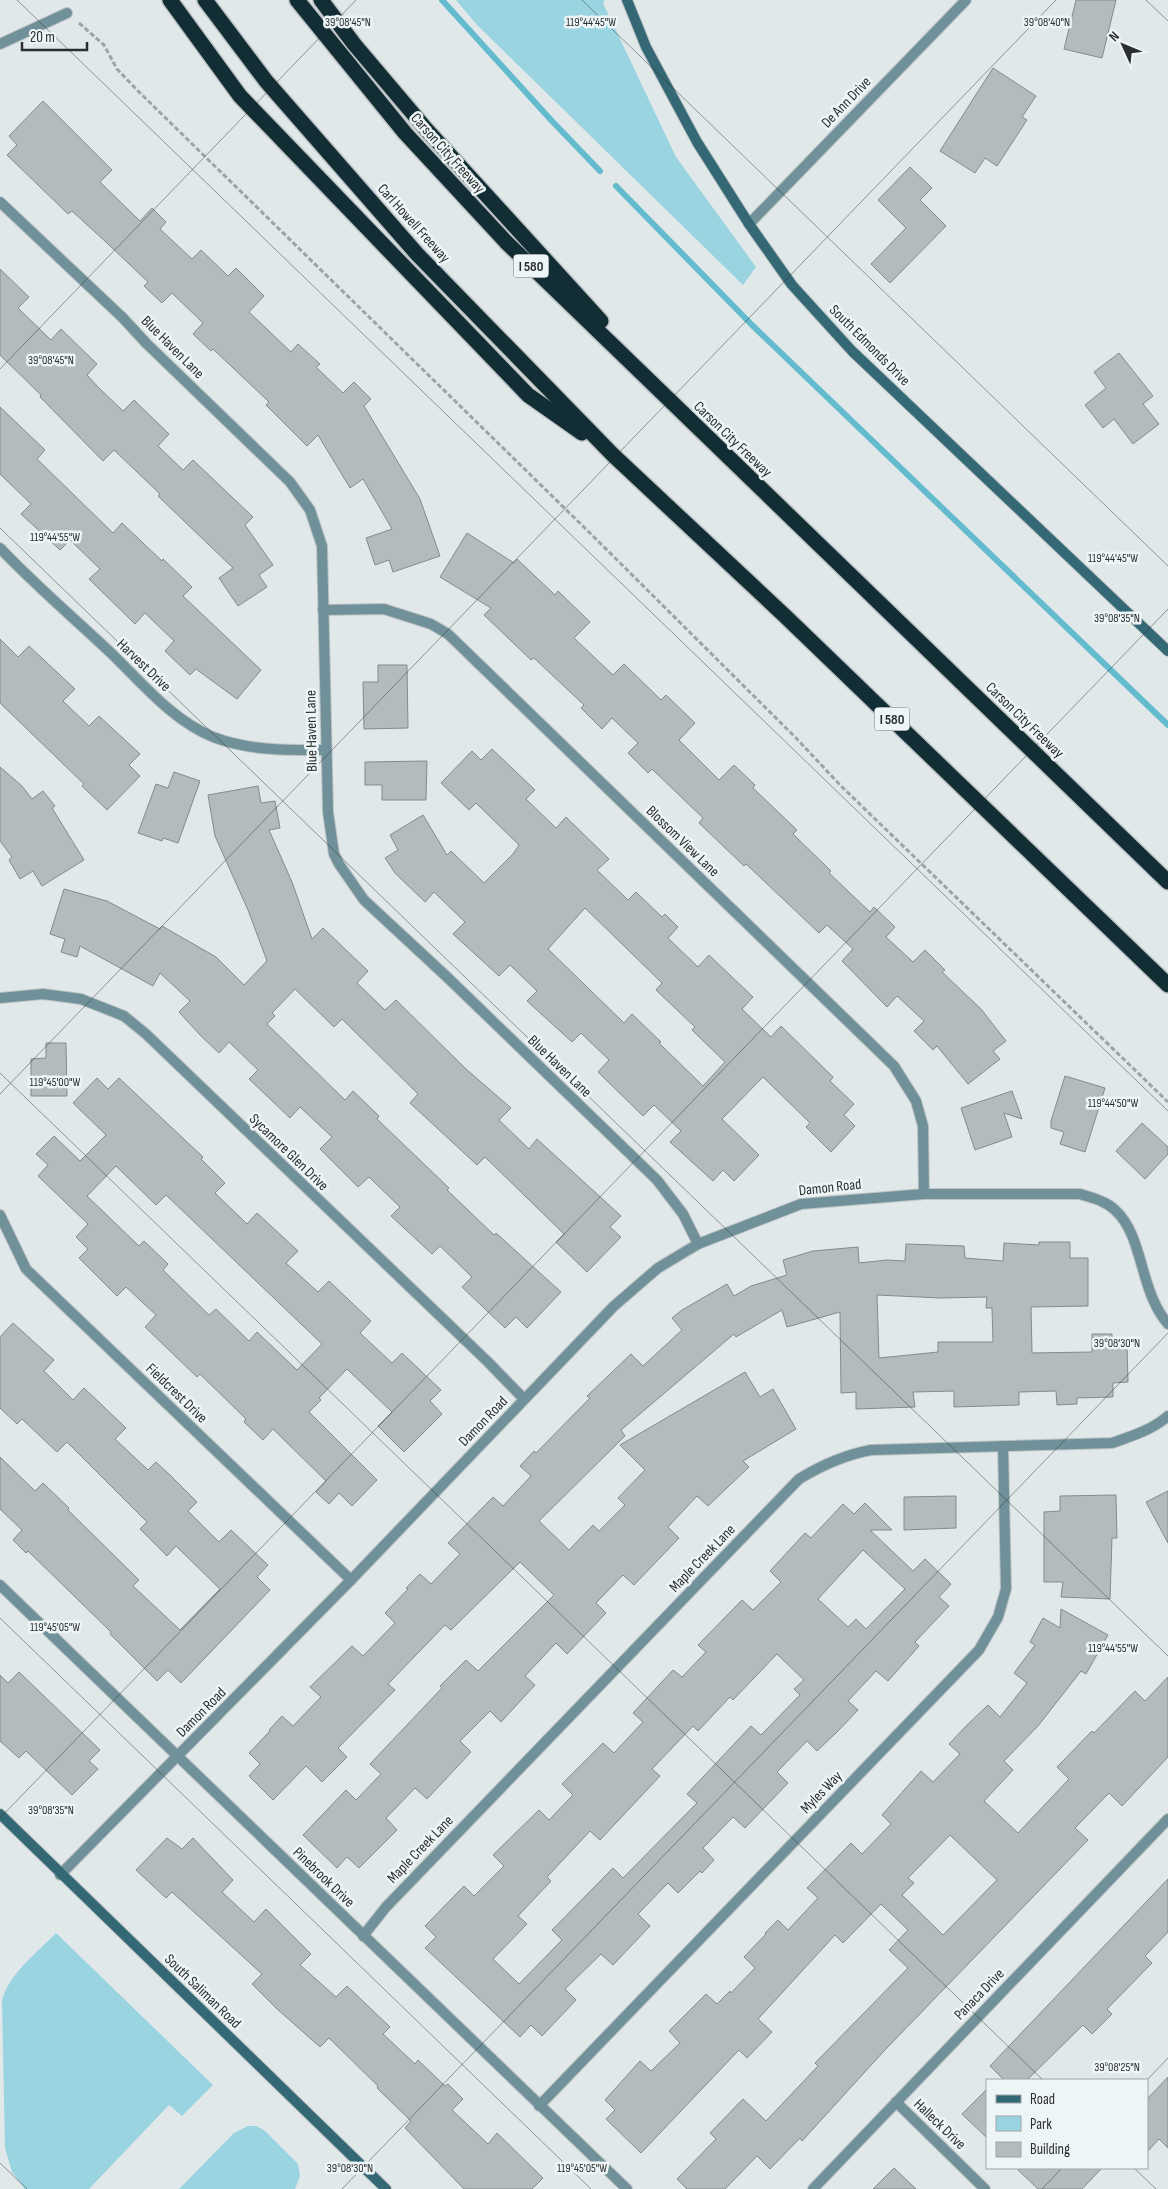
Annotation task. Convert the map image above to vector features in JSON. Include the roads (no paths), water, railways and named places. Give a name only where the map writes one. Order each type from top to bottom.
[{"type":"highway","points":[[170,0],[240,96],[528,395],[614,455]]},
{"type":"highway","name":"Carl Howell Freeway","points":[[205,0],[266,82],[411,247],[614,455]]},
{"type":"highway","name":"Carson City Freeway","points":[[297,0],[368,89],[468,203],[560,295],[1168,882]]},
{"type":"highway","points":[[321,0],[386,83],[462,170],[577,296],[786,514]]},
{"type":"highway","name":"I 580","points":[[614,455],[785,616],[1168,985]]},
{"type":"street","name":"South Edmonds Drive","points":[[627,0],[646,47],[697,142],[749,224],[792,285],[852,351],[1168,651]]},
{"type":"street","name":"De Ann Drive","points":[[749,224],[966,0]]},
{"type":"street","points":[[0,44],[67,12]]},
{"type":"street","name":"Blue Haven Lane","points":[[0,202],[123,318],[147,344],[290,482],[310,510],[322,546],[328,812],[334,854],[339,864],[364,900],[447,977],[657,1180],[683,1214],[698,1244]]},
{"type":"street","name":"Harvest Drive","points":[[0,548],[113,655],[154,698],[200,730],[236,744],[260,749],[326,750]]},
{"type":"street","name":"Blossom View Lane","points":[[323,610],[384,609],[431,624],[448,634],[894,1066],[916,1101],[923,1126],[924,1194]]},
{"type":"street","name":"Sycamore Glen Drive","points":[[0,998],[43,994],[81,998],[124,1016],[146,1034],[488,1362],[524,1399]]},
{"type":"street","name":"Damon Road","points":[[60,1875],[351,1580],[614,1306],[658,1268],[698,1244],[802,1204],[924,1194],[1080,1194],[1104,1202],[1115,1209],[1129,1226],[1151,1299],[1168,1324]]},
{"type":"street","name":"Fieldcrest Drive","points":[[0,1215],[26,1270],[351,1580]]},
{"type":"street","name":"Maple Creek Lane","points":[[363,1936],[386,1907],[799,1479],[826,1463],[855,1453],[871,1450],[1112,1443],[1141,1433],[1168,1416]]},
{"type":"street","name":"Myles Way","points":[[539,2106],[979,1650],[998,1618],[1006,1589],[1003,1446]]},
{"type":"street","name":"Pinebrook Drive","points":[[0,1585],[627,2189]]},
{"type":"street","name":"South Saliman Road","points":[[0,1814],[60,1875],[386,2189]]},
{"type":"street","name":"Panaca Drive","points":[[813,2189],[1168,1819]]},
{"type":"street","name":"Halleck Drive","points":[[896,2102],[985,2189]]},
{"type":"waterway","points":[[442,0],[600,171]]},
{"type":"waterway","points":[[616,186],[753,326],[1168,725]]}]
